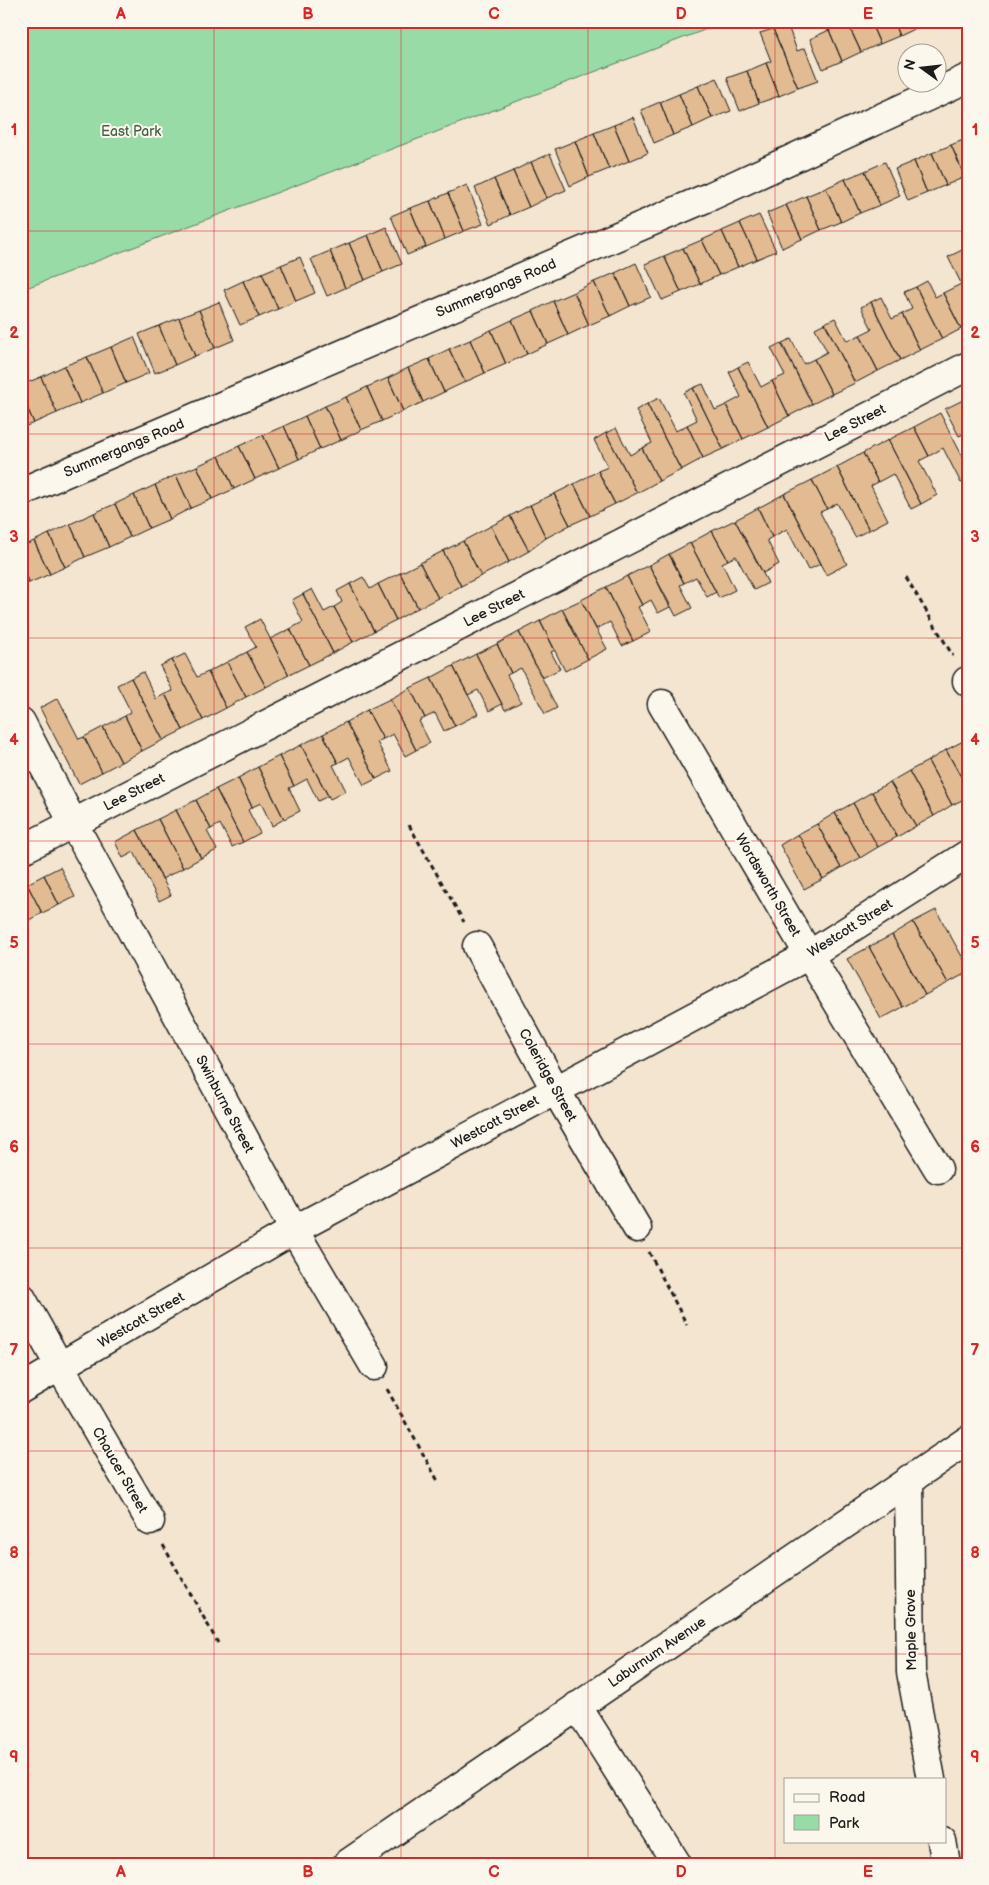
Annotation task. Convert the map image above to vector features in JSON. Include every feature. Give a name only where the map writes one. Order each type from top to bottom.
[{"type":"street","name":"Summergangs Road","points":[[21,492],[711,196],[968,78]]},
{"type":"street","name":"Lee Street","points":[[21,850],[968,366]]},
{"type":"street","name":"Wordsworth Street","points":[[662,704],[809,955],[938,1169]]},
{"type":"street","name":"Swinburne Street","points":[[21,722],[73,823],[294,1230],[374,1366]]},
{"type":"street","name":"Westcott Street","points":[[21,1389],[294,1230],[809,955],[968,854]]},
{"type":"street","name":"Coleridge Street","points":[[477,946],[555,1089],[637,1228]]},
{"type":"street","name":"Chaucer Street","points":[[21,1297],[60,1368],[150,1521]]},
{"type":"street","name":"Laburnum Avenue","points":[[347,1864],[968,1440]]},
{"type":"street","name":"Maple Grove","points":[[909,1479],[911,1672],[931,1778]]},
{"type":"street","points":[[577,1706],[677,1864]]},
{"type":"street","points":[[942,1842],[946,1864]]},
{"type":"path","points":[[906,577],[967,681]]},
{"type":"path","points":[[409,825],[477,946]]},
{"type":"path","points":[[637,1228],[687,1325]]},
{"type":"path","points":[[374,1366],[438,1481]]},
{"type":"path","name":"Chaucer Street","points":[[150,1521],[218,1642]]},
{"type":"green space","name":"East Park","points":[[21,21],[728,21],[21,290]]},
{"type":"building","points":[[870,21],[893,21],[899,36],[880,44]]},
{"type":"building","points":[[870,21],[880,44],[861,52],[847,22]]},
{"type":"building","points":[[893,21],[916,21],[918,27],[899,36]]},
{"type":"building","points":[[916,21],[931,21],[918,27]]},
{"type":"building","points":[[847,22],[861,52],[842,61],[829,30]]},
{"type":"building","points":[[787,23],[797,51],[805,48],[818,81],[798,88],[773,29]]},
{"type":"building","points":[[773,29],[798,88],[779,96],[766,63],[771,61],[760,33]]},
{"type":"building","points":[[829,30],[842,61],[823,69],[810,39]]},
{"type":"building","points":[[766,63],[779,96],[759,103],[747,71]]},
{"type":"building","points":[[747,71],[759,103],[740,111],[727,78]]},
{"type":"building","points":[[717,78],[731,111],[712,118],[698,86]]},
{"type":"building","points":[[698,86],[712,118],[693,127],[679,94]]},
{"type":"building","points":[[679,94],[693,127],[673,135],[660,102]]},
{"type":"building","points":[[660,102],[673,135],[654,143],[641,110]]},
{"type":"building","points":[[633,117],[648,153],[629,161],[614,125]]},
{"type":"building","points":[[614,125],[629,161],[609,169],[594,133]]},
{"type":"building","points":[[594,133],[609,169],[589,177],[575,141]]},
{"type":"building","points":[[968,138],[968,176],[965,177],[951,145]]},
{"type":"building","points":[[575,141],[589,177],[570,186],[555,149]]},
{"type":"building","points":[[951,145],[965,177],[946,185],[932,153]]},
{"type":"building","points":[[932,153],[946,185],[927,193],[914,161]]},
{"type":"building","points":[[550,154],[566,190],[547,198],[531,162]]},
{"type":"building","points":[[914,161],[927,193],[908,201],[895,169]]},
{"type":"building","points":[[531,162],[547,198],[529,207],[513,171]]},
{"type":"building","points":[[885,162],[900,196],[880,205],[865,171]]},
{"type":"building","points":[[513,171],[529,207],[510,215],[494,179]]},
{"type":"building","points":[[865,171],[880,205],[860,213],[845,179]]},
{"type":"building","points":[[494,179],[510,215],[491,224],[475,188]]},
{"type":"building","points":[[845,179],[860,213],[841,222],[826,188]]},
{"type":"building","points":[[467,185],[483,224],[464,231],[448,193]]},
{"type":"building","points":[[826,188],[841,222],[821,230],[806,196]]},
{"type":"building","points":[[448,193],[464,231],[445,239],[430,201]]},
{"type":"building","points":[[806,196],[821,230],[802,239],[786,205]]},
{"type":"building","points":[[430,201],[445,239],[426,247],[410,208]]},
{"type":"building","points":[[786,205],[802,239],[782,248],[767,213]]},
{"type":"building","points":[[410,208],[426,247],[407,255],[391,216]]},
{"type":"building","points":[[759,215],[776,251],[757,259],[740,223]]},
{"type":"building","points":[[740,223],[757,259],[738,267],[722,231]]},
{"type":"building","points":[[386,227],[402,264],[383,272],[368,235]]},
{"type":"building","points":[[722,231],[738,267],[719,275],[702,240]]},
{"type":"building","points":[[368,235],[383,272],[365,280],[349,243]]},
{"type":"building","points":[[702,240],[719,275],[700,284],[683,248]]},
{"type":"building","points":[[349,243],[365,280],[345,288],[330,251]]},
{"type":"building","points":[[968,247],[968,297],[948,257]]},
{"type":"building","points":[[683,248],[700,284],[681,292],[664,256]]},
{"type":"building","points":[[330,251],[345,288],[327,296],[311,259]]},
{"type":"building","points":[[664,256],[681,292],[662,300],[645,264]]},
{"type":"building","points":[[300,257],[315,293],[296,301],[281,265]]},
{"type":"building","points":[[636,263],[651,297],[630,306],[615,273]]},
{"type":"building","points":[[281,265],[296,301],[278,309],[262,273]]},
{"type":"building","points":[[262,273],[278,309],[259,317],[243,281]]},
{"type":"building","points":[[615,273],[630,306],[610,316],[594,282]]},
{"type":"building","points":[[243,281],[259,317],[240,325],[224,290]]},
{"type":"building","points":[[927,281],[935,297],[943,293],[961,329],[942,339],[916,287]]},
{"type":"building","points":[[594,282],[610,316],[589,325],[574,292]]},
{"type":"building","points":[[961,284],[968,297],[968,326],[961,329],[943,293]]},
{"type":"building","points":[[916,287],[942,339],[920,350],[902,314],[912,309],[904,292]]},
{"type":"building","points":[[574,292],[589,325],[568,335],[553,301]]},
{"type":"building","points":[[881,297],[892,319],[902,314],[920,350],[900,360],[871,302]]},
{"type":"building","points":[[553,301],[568,335],[548,344],[533,311]]},
{"type":"building","points":[[219,302],[234,340],[215,348],[199,310]]},
{"type":"building","points":[[871,302],[900,360],[878,371],[860,335],[872,329],[861,307]]},
{"type":"building","points":[[199,310],[215,348],[195,356],[179,318]]},
{"type":"building","points":[[533,311],[548,344],[527,354],[512,320]]},
{"type":"building","points":[[179,318],[195,356],[175,365],[159,326]]},
{"type":"building","points":[[835,318],[847,341],[860,335],[878,371],[855,383],[825,323]]},
{"type":"building","points":[[512,320],[527,354],[506,364],[491,330]]},
{"type":"building","points":[[825,323],[855,383],[832,394],[814,359],[827,352],[815,328]]},
{"type":"building","points":[[159,326],[175,365],[155,373],[139,334]]},
{"type":"building","points":[[491,330],[506,364],[485,373],[470,340]]},
{"type":"building","points":[[134,337],[149,373],[126,383],[111,347]]},
{"type":"building","points":[[791,339],[804,364],[814,359],[832,394],[812,404],[782,343]]},
{"type":"building","points":[[470,340],[485,373],[465,382],[449,349]]},
{"type":"building","points":[[781,343],[812,404],[789,416],[772,381],[785,375],[771,348]]},
{"type":"building","points":[[111,347],[126,383],[103,393],[87,357]]},
{"type":"building","points":[[449,349],[465,382],[444,392],[429,359]]},
{"type":"building","points":[[87,357],[103,393],[80,403],[64,366]]},
{"type":"building","points":[[429,359],[444,392],[423,402],[408,368]]},
{"type":"building","points":[[748,362],[761,387],[772,381],[789,416],[768,427],[738,367]]},
{"type":"building","points":[[64,366],[80,403],[57,413],[41,377]]},
{"type":"building","points":[[738,367],[768,427],[743,439],[726,405],[741,397],[729,372]]},
{"type":"building","points":[[408,368],[423,402],[403,411],[388,378]]},
{"type":"building","points":[[41,377],[57,413],[34,423],[21,394],[21,385]]},
{"type":"building","points":[[388,378],[403,411],[382,421],[367,387]]},
{"type":"building","points":[[703,384],[715,410],[726,405],[743,439],[723,449],[693,388]]},
{"type":"building","points":[[367,387],[382,421],[361,430],[346,397]]},
{"type":"building","points":[[693,388],[723,449],[703,458],[687,425],[697,420],[684,393]]},
{"type":"building","points":[[21,394],[34,423],[21,428]]},
{"type":"building","points":[[346,397],[361,430],[341,440],[325,406]]},
{"type":"building","points":[[659,398],[676,431],[687,425],[703,458],[681,470],[647,404]]},
{"type":"building","points":[[963,400],[968,409],[968,432],[959,436],[945,409]]},
{"type":"building","points":[[647,404],[681,470],[659,481],[642,448],[652,443],[636,410]]},
{"type":"building","points":[[325,406],[341,440],[320,449],[305,416]]},
{"type":"building","points":[[940,413],[968,467],[968,480],[961,483],[943,448],[929,456],[914,427]]},
{"type":"building","points":[[305,416],[320,449],[299,459],[284,426]]},
{"type":"building","points":[[284,426],[299,459],[279,468],[263,435]]},
{"type":"building","points":[[914,427],[929,456],[919,461],[937,495],[921,504],[888,440]]},
{"type":"building","points":[[616,428],[630,455],[642,448],[659,481],[637,493],[606,433]]},
{"type":"building","points":[[606,433],[637,493],[615,504],[598,471],[608,467],[594,440]]},
{"type":"building","points":[[263,435],[279,468],[255,479],[239,446]]},
{"type":"building","points":[[888,440],[921,504],[911,509],[893,474],[878,482],[863,453]]},
{"type":"building","points":[[239,446],[255,479],[234,489],[219,456]]},
{"type":"building","points":[[863,453],[878,482],[871,486],[888,520],[869,530],[837,467]]},
{"type":"building","points":[[219,456],[234,489],[212,499],[197,466]]},
{"type":"building","points":[[197,466],[212,499],[191,508],[176,475]]},
{"type":"building","points":[[837,467],[869,530],[855,537],[837,503],[827,509],[812,480]]},
{"type":"building","points":[[598,471],[615,504],[590,516],[574,484]]},
{"type":"building","points":[[176,475],[191,508],[170,519],[155,485]]},
{"type":"building","points":[[812,480],[827,509],[820,512],[847,564],[826,575],[784,494]]},
{"type":"building","points":[[574,484],[590,516],[570,525],[554,494]]},
{"type":"building","points":[[155,485],[170,519],[149,528],[134,495]]},
{"type":"building","points":[[554,494],[570,525],[546,538],[530,505]]},
{"type":"building","points":[[784,494],[820,564],[808,570],[787,529],[772,537],[758,508]]},
{"type":"building","points":[[134,495],[149,528],[130,537],[115,504]]},
{"type":"building","points":[[115,504],[130,537],[109,547],[94,513]]},
{"type":"building","points":[[530,505],[546,538],[529,551],[510,516]]},
{"type":"building","points":[[758,508],[772,537],[767,540],[779,564],[763,573],[735,520]]},
{"type":"building","points":[[94,513],[109,547],[85,557],[70,524]]},
{"type":"building","points":[[510,516],[529,551],[509,562],[491,526]]},
{"type":"building","points":[[735,520],[768,583],[754,590],[736,556],[728,560],[712,531]]},
{"type":"building","points":[[70,524],[85,557],[65,567],[49,534]]},
{"type":"building","points":[[491,526],[509,562],[481,576],[463,541]]},
{"type":"building","points":[[712,531],[728,560],[722,563],[735,590],[719,598],[690,543]]},
{"type":"building","points":[[49,534],[65,567],[50,574],[34,541]]},
{"type":"building","points":[[34,541],[50,574],[29,583],[21,567],[21,547]]},
{"type":"building","points":[[463,541],[481,576],[461,586],[443,551]]},
{"type":"building","points":[[690,543],[716,592],[707,597],[696,577],[684,583],[669,554]]},
{"type":"building","points":[[443,551],[461,586],[438,598],[420,563]]},
{"type":"building","points":[[669,554],[684,583],[680,585],[692,608],[676,616],[649,565]]},
{"type":"building","points":[[420,563],[438,598],[418,608],[400,573]]},
{"type":"building","points":[[649,565],[670,607],[658,613],[651,600],[642,605],[627,576]]},
{"type":"building","points":[[21,567],[29,583],[21,587]]},
{"type":"building","points":[[400,573],[418,608],[396,620],[378,584]]},
{"type":"building","points":[[627,576],[642,605],[638,607],[651,632],[633,641],[606,587]]},
{"type":"building","points":[[363,577],[370,589],[378,584],[396,620],[374,631],[350,584]]},
{"type":"building","points":[[350,584],[374,631],[353,642],[334,607],[342,602],[337,591]]},
{"type":"building","points":[[606,587],[633,641],[622,646],[610,622],[596,629],[581,600]]},
{"type":"building","points":[[312,589],[324,612],[334,607],[353,642],[333,653],[303,594]]},
{"type":"building","points":[[303,594],[333,653],[309,665],[290,629],[303,622],[292,600]]},
{"type":"building","points":[[581,600],[607,649],[588,659],[562,609]]},
{"type":"building","points":[[562,609],[588,659],[565,671],[540,621]]},
{"type":"building","points":[[260,619],[289,675],[266,687],[247,652],[256,647],[245,627]]},
{"type":"building","points":[[540,621],[555,650],[551,652],[560,669],[542,678],[519,632]]},
{"type":"building","points":[[290,629],[309,665],[289,675],[270,639]]},
{"type":"building","points":[[519,632],[557,708],[545,714],[521,668],[511,673],[497,644]]},
{"type":"building","points":[[497,644],[511,673],[507,675],[521,702],[505,710],[476,654]]},
{"type":"building","points":[[247,652],[266,687],[246,697],[227,662]]},
{"type":"building","points":[[185,654],[197,677],[208,672],[226,708],[203,720],[172,660]]},
{"type":"building","points":[[476,654],[502,704],[489,711],[478,690],[468,695],[453,666]]},
{"type":"building","points":[[172,660],[203,720],[183,730],[165,694],[173,691],[160,666]]},
{"type":"building","points":[[227,662],[246,697],[226,708],[208,672]]},
{"type":"building","points":[[453,666],[478,714],[455,726],[431,678]]},
{"type":"building","points":[[143,672],[156,699],[165,694],[183,730],[163,740],[131,678]]},
{"type":"building","points":[[131,678],[163,740],[142,751],[125,716],[131,712],[117,685]]},
{"type":"building","points":[[431,678],[455,726],[444,731],[435,713],[425,718],[410,688]]},
{"type":"building","points":[[410,688],[425,718],[419,721],[430,743],[416,750],[390,699]]},
{"type":"building","points":[[58,698],[79,739],[84,737],[102,772],[79,784],[40,708]]},
{"type":"building","points":[[390,699],[416,750],[405,756],[393,734],[383,739],[367,710]]},
{"type":"building","points":[[367,710],[383,739],[377,742],[392,771],[376,779],[346,722]]},
{"type":"building","points":[[125,716],[142,751],[121,762],[103,727]]},
{"type":"building","points":[[346,722],[376,779],[364,785],[349,757],[338,763],[323,734]]},
{"type":"building","points":[[103,727],[121,762],[102,772],[84,737]]},
{"type":"building","points":[[323,734],[338,763],[333,765],[346,791],[330,799],[301,745]]},
{"type":"building","points":[[965,740],[968,745],[968,789],[946,750]]},
{"type":"building","points":[[301,745],[328,796],[318,801],[307,779],[294,786],[279,756]]},
{"type":"building","points":[[946,750],[968,789],[968,797],[952,805],[928,761]]},
{"type":"building","points":[[279,756],[294,786],[289,788],[300,811],[284,819],[258,767]]},
{"type":"building","points":[[928,761],[952,805],[934,816],[909,771]]},
{"type":"building","points":[[258,767],[284,819],[272,826],[261,803],[252,807],[238,778]]},
{"type":"building","points":[[909,771],[934,816],[916,826],[890,782]]},
{"type":"building","points":[[238,778],[252,807],[248,810],[260,833],[243,842],[216,789]]},
{"type":"building","points":[[890,782],[916,826],[897,837],[872,792]]},
{"type":"building","points":[[216,789],[243,842],[232,847],[220,824],[211,829],[196,800]]},
{"type":"building","points":[[872,792],[897,837],[878,847],[853,803]]},
{"type":"building","points":[[21,797],[27,810],[21,813]]},
{"type":"building","points":[[196,800],[211,829],[207,831],[217,850],[201,858],[176,810]]},
{"type":"building","points":[[853,803],[878,847],[860,858],[835,813]]},
{"type":"building","points":[[176,810],[201,858],[183,868],[158,819]]},
{"type":"building","points":[[835,813],[860,858],[841,868],[817,824]]},
{"type":"building","points":[[158,819],[183,868],[162,879],[137,830]]},
{"type":"building","points":[[817,824],[841,868],[823,879],[798,834]]},
{"type":"building","points":[[137,830],[171,895],[159,901],[134,852],[123,858],[115,842]]},
{"type":"building","points":[[798,834],[823,879],[804,889],[780,845]]},
{"type":"building","points":[[60,867],[75,897],[59,905],[44,875]]},
{"type":"building","points":[[44,875],[59,905],[42,913],[27,884]]},
{"type":"building","points":[[27,884],[42,913],[27,921],[21,911],[21,887]]},
{"type":"building","points":[[936,910],[968,967],[968,972],[948,983],[913,922]]},
{"type":"building","points":[[913,922],[948,983],[925,995],[892,935]]},
{"type":"building","points":[[892,935],[925,995],[903,1007],[869,947]]},
{"type":"building","points":[[869,947],[903,1007],[881,1019],[847,959]]}]
